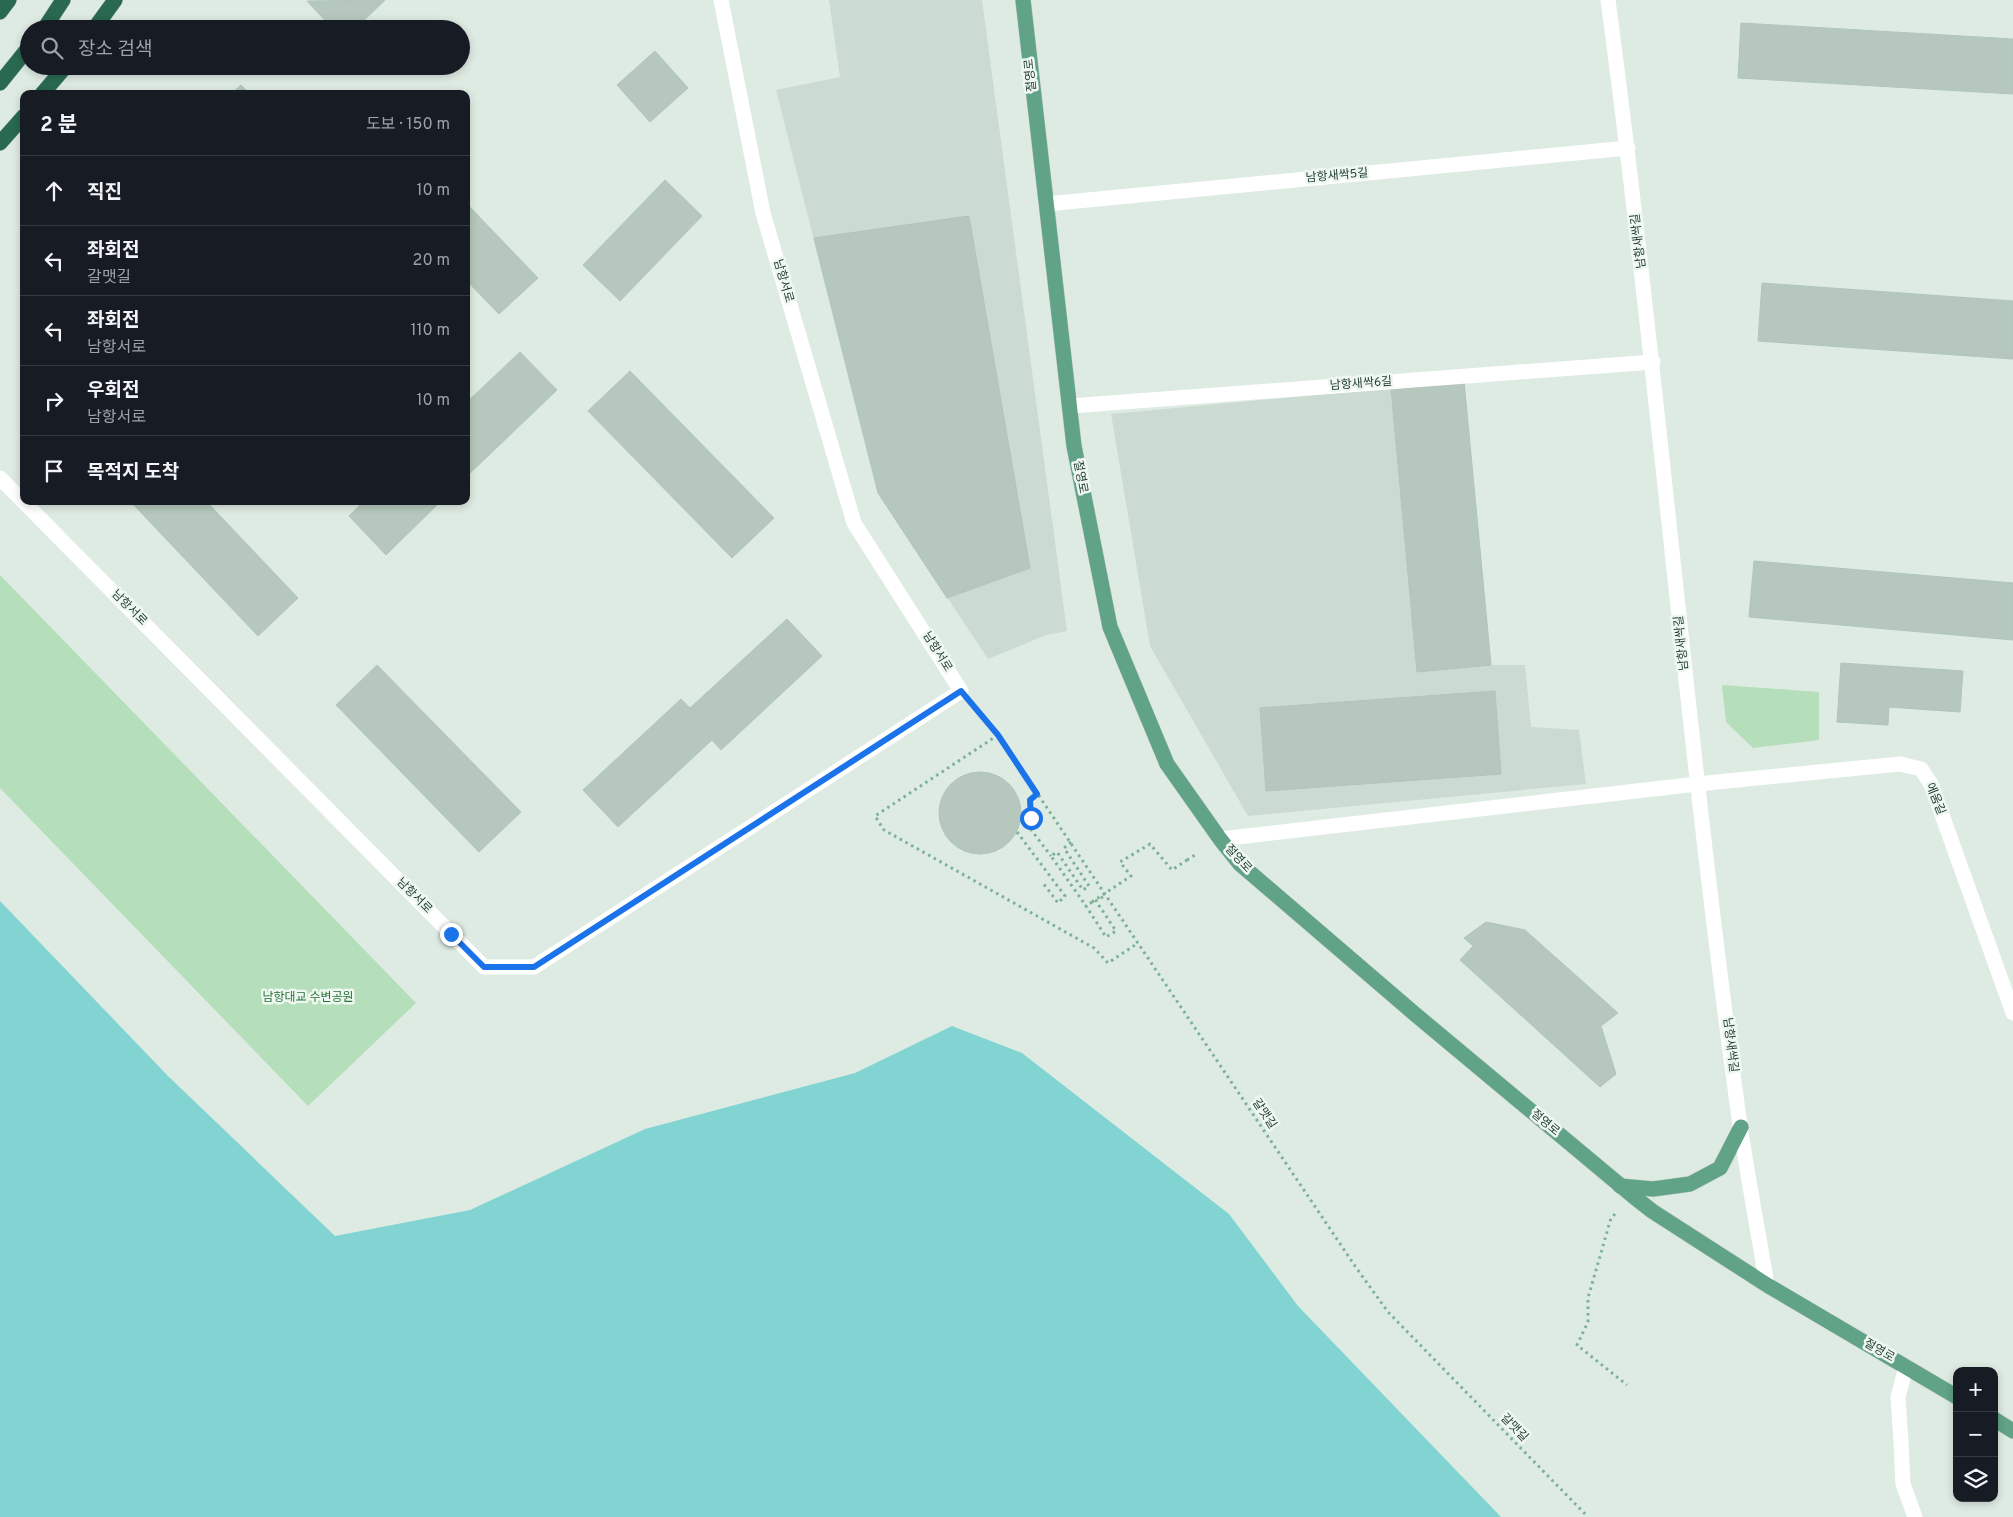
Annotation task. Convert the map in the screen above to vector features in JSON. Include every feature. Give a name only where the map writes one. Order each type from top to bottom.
[{"type":"highway","points":[[0,12],[9,0]]},
{"type":"highway","points":[[50,20],[63,0]]},
{"type":"highway","points":[[101,20],[115,0]]},
{"type":"highway","points":[[0,83],[20,58]]},
{"type":"highway","points":[[45,90],[58,75]]},
{"type":"highway","points":[[0,143],[20,120]]},
{"type":"main road","name":"절영로","points":[[1023,0],[1074,446],[1110,627],[1167,764],[1240,864],[1652,1212],[1767,1285],[1953,1395]]},
{"type":"main road","points":[[1620,1186],[1653,1189],[1690,1184],[1720,1168],[1741,1127]]},
{"type":"main road","points":[[1998,1422],[2013,1431]]},
{"type":"street","name":"남항서로","points":[[27,505],[484,967],[534,967],[961,691],[854,523],[763,213],[721,0]]},
{"type":"street","name":"남항새싹길","points":[[1608,0],[1628,148],[1653,362],[1697,784],[1741,1127],[1767,1285]]},
{"type":"street","name":"남항새싹5길","points":[[1046,204],[1628,148]]},
{"type":"street","name":"남항새싹6길","points":[[1070,406],[1653,362]]},
{"type":"street","name":"남항서로","points":[[0,478],[20,498]]},
{"type":"street","name":"에움길","points":[[1220,839],[1697,784],[1900,764],[1921,769],[1931,784],[2013,1013]]},
{"type":"street","points":[[1906,1367],[1898,1397],[1900,1442],[1903,1484],[1915,1517]]},
{"type":"path","name":"갈맷길","points":[[961,691],[998,735],[1355,1266],[1388,1312],[1588,1517]]},
{"type":"path","points":[[998,735],[875,816],[884,830],[1094,948],[1108,963],[1138,943]]},
{"type":"path","points":[[1037,794],[1030,800],[1031,818],[1029,827],[1106,937],[1116,931],[1096,901],[1106,895]]},
{"type":"path","points":[[1017,832],[1065,896],[1058,903],[1043,883]]},
{"type":"path","points":[[1051,856],[1057,852],[1083,890],[1089,886],[1064,848],[1071,842]]},
{"type":"path","points":[[1086,906],[1131,876],[1120,862],[1150,844],[1172,870],[1187,860]]},
{"type":"path","points":[[1626,1385],[1577,1345],[1588,1322],[1588,1298],[1612,1218],[1633,1196]]},
{"type":"shaded area","points":[[829,0],[982,0],[1067,631],[1046,635],[988,659],[878,493],[776,90],[840,77]]},
{"type":"shaded area","points":[[1464,381],[1491,665],[1525,665],[1531,727],[1579,730],[1586,784],[1248,816],[1150,646],[1111,414]]},
{"type":"green space","name":"남항대교 수변공원","points":[[0,575],[416,1003],[308,1106],[0,788]]},
{"type":"green space","points":[[1722,685],[1819,692],[1819,740],[1753,748],[1726,722]]},
{"type":"water","points":[[0,901],[168,1076],[335,1236],[470,1210],[645,1129],[855,1073],[952,1026],[1022,1053],[1229,1214],[1298,1306],[1501,1517],[0,1517]]},
{"type":"building","points":[[385,0],[364,20],[325,20],[307,1]]},
{"type":"building","points":[[1741,23],[2013,39],[2013,94],[1738,78]]},
{"type":"building","points":[[655,51],[688,88],[650,122],[617,85]]},
{"type":"building","points":[[241,85],[246,90],[235,90]]},
{"type":"building","points":[[665,180],[702,216],[620,301],[583,265]]},
{"type":"building","points":[[470,207],[538,278],[499,314],[470,284]]},
{"type":"building","points":[[969,216],[1030,568],[947,598],[878,493],[814,238]]},
{"type":"building","points":[[1762,283],[2013,301],[2013,359],[1758,341]]},
{"type":"building","points":[[520,352],[557,390],[470,473],[470,399]]},
{"type":"building","points":[[630,371],[774,518],[732,558],[588,411]]},
{"type":"building","points":[[1464,381],[1491,665],[1417,672],[1391,388]]},
{"type":"building","points":[[134,505],[210,505],[298,598],[258,636]]},
{"type":"building","points":[[360,505],[437,505],[386,555],[349,516]]},
{"type":"building","points":[[1754,561],[2013,583],[2013,640],[1749,617]]},
{"type":"building","points":[[787,619],[822,656],[721,750],[712,740],[618,827],[583,790],[681,699],[690,708]]},
{"type":"building","points":[[1841,663],[1963,671],[1960,712],[1889,707],[1888,725],[1837,722]]},
{"type":"building","points":[[377,665],[521,812],[479,852],[336,705]]},
{"type":"building","points":[[1495,691],[1501,774],[1266,791],[1260,708]]},
{"type":"building","points":[[972,772],[988,772],[1003,779],[1014,790],[1021,805],[1018,829],[1009,842],[988,854],[972,854],[957,847],[946,836],[939,821],[939,805],[946,790],[957,779]]},
{"type":"building","points":[[1486,922],[1525,930],[1618,1013],[1601,1026],[1616,1074],[1600,1087],[1460,960],[1473,946],[1464,938]]},
{"type":"route","points":[[451,934],[484,967],[534,967],[961,691],[998,735],[1037,794],[1030,800],[1031,818]]}]
